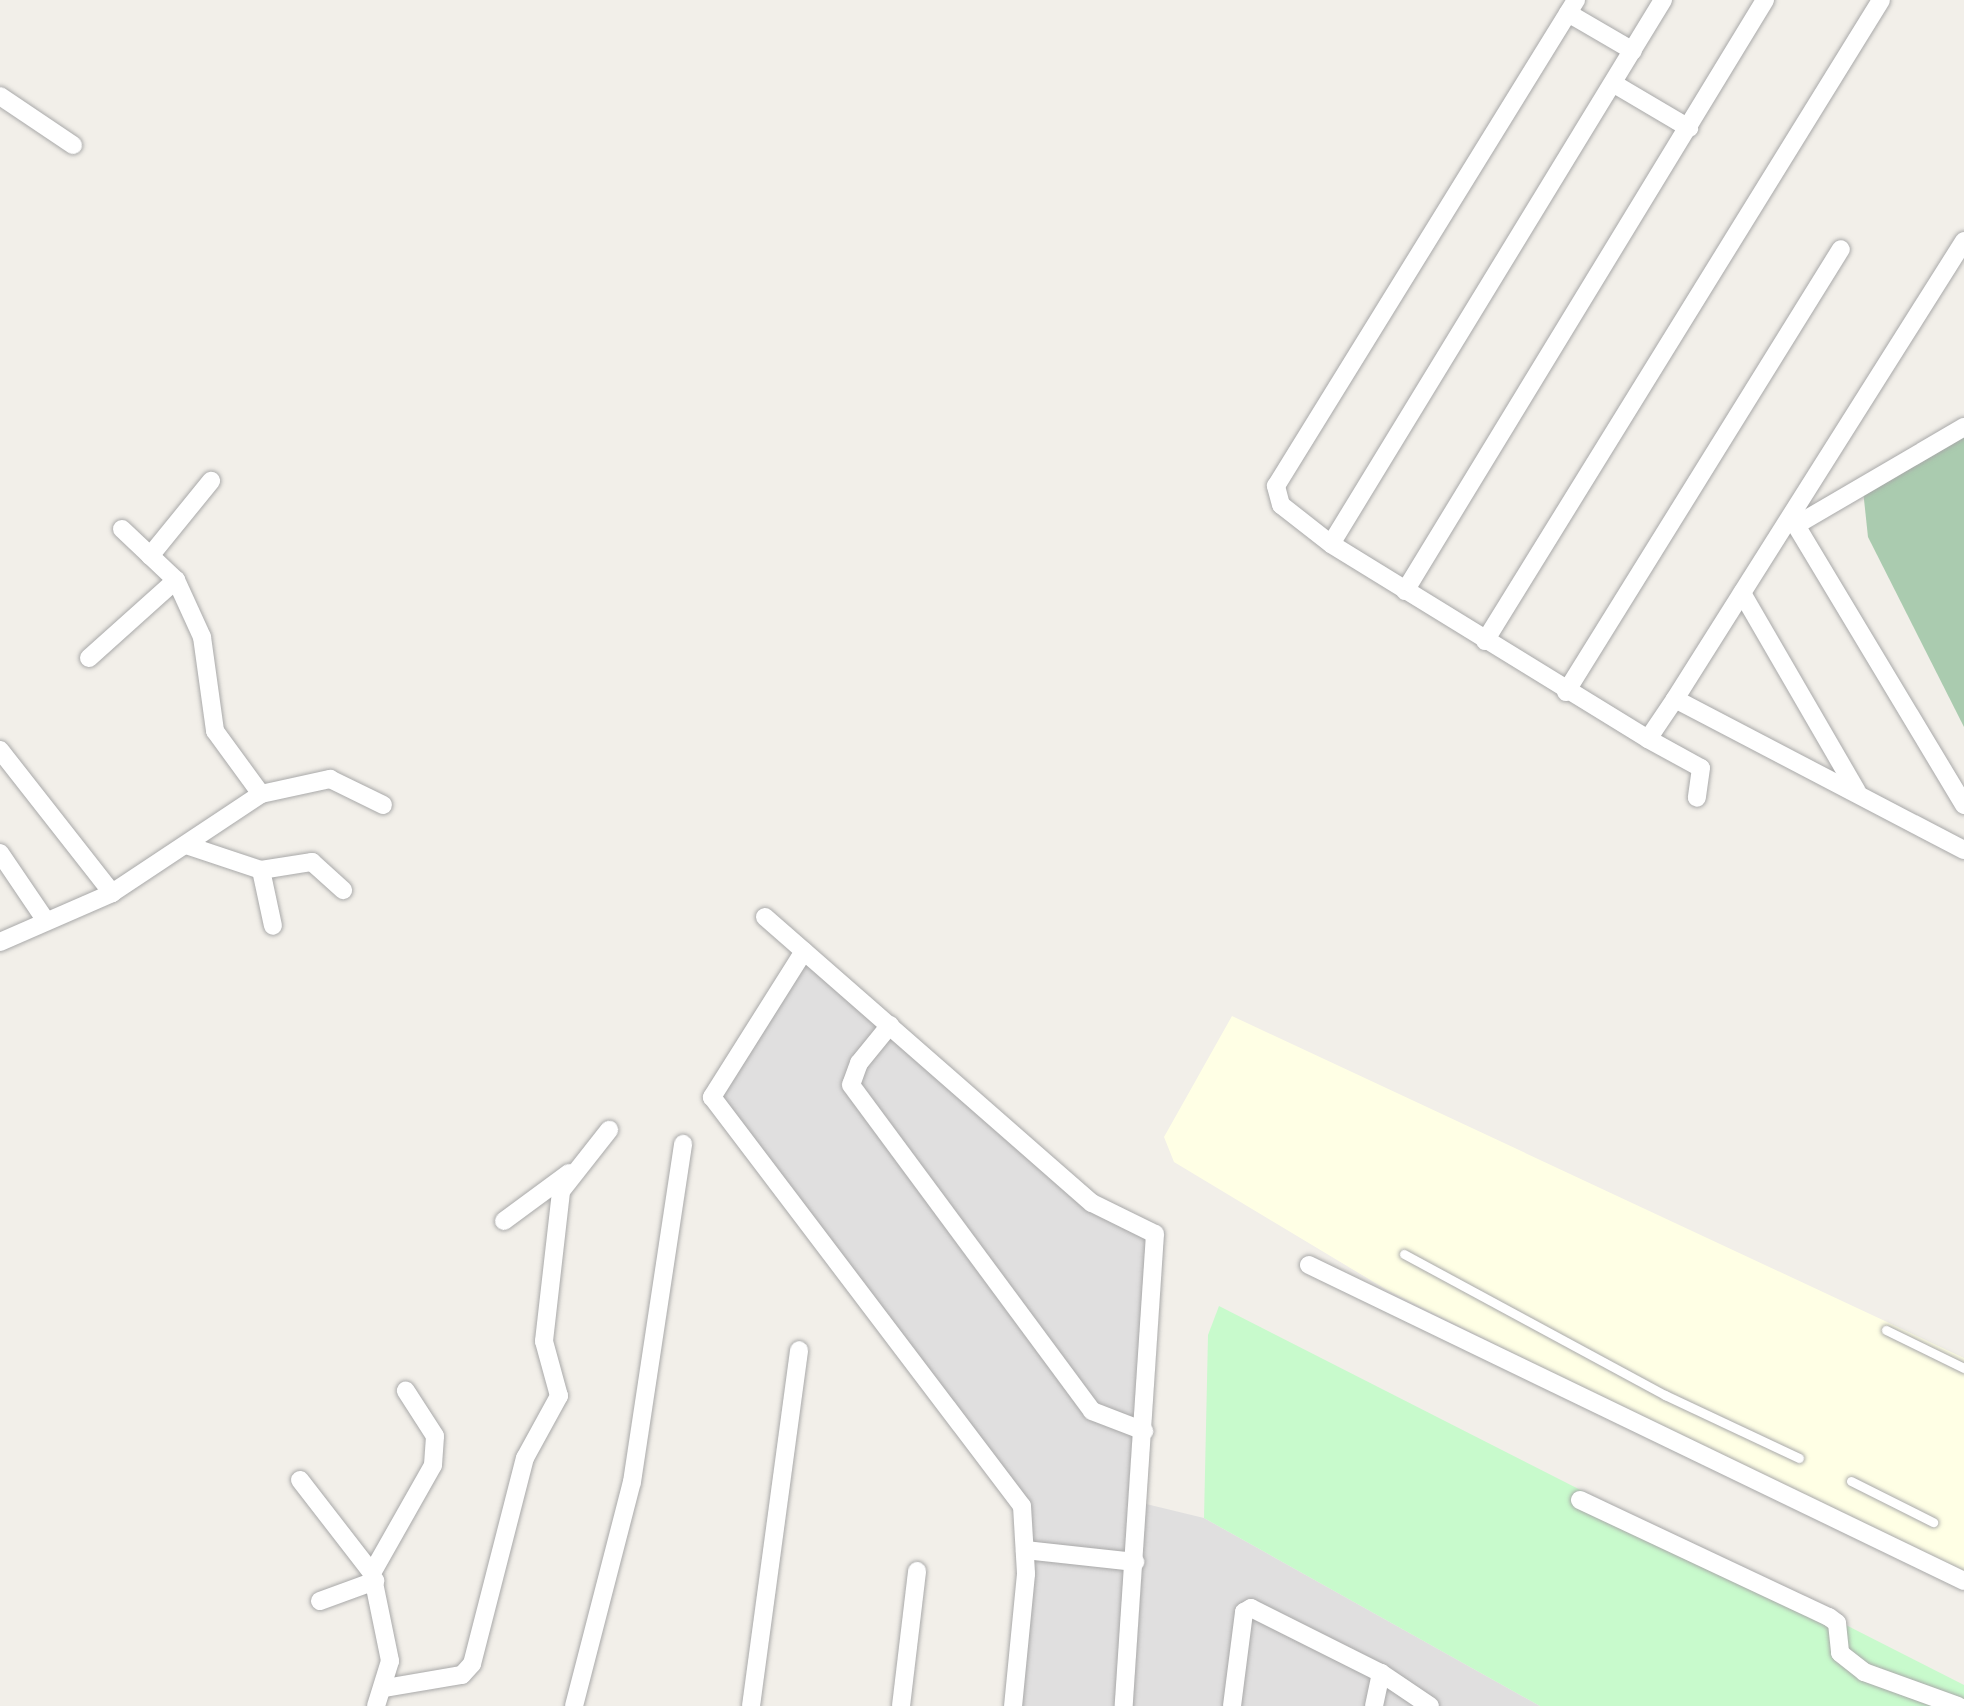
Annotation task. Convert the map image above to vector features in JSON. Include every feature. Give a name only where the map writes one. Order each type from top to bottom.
[{"type":"street","points":[[1331,544],[1507,249],[1616,85],[1663,0]]},
{"type":"street","points":[[1406,591],[1765,0]]},
{"type":"street","points":[[1485,641],[1881,0]]},
{"type":"street","points":[[1633,51],[1572,7],[1276,486],[1281,505],[1331,544],[1566,692],[1701,768],[1698,798]]},
{"type":"street","points":[[1616,85],[1689,128]]},
{"type":"street","points":[[0,96],[73,145]]},
{"type":"street","points":[[1648,740],[1794,520],[1964,240]]},
{"type":"street","points":[[1566,692],[1842,249]]},
{"type":"street","points":[[1794,520],[1964,427]]},
{"type":"street","points":[[150,556],[211,481]]},
{"type":"street","points":[[1794,520],[1964,806]]},
{"type":"street","points":[[122,528],[176,580],[202,637],[215,731],[262,794]]},
{"type":"street","points":[[89,658],[176,580]]},
{"type":"street","points":[[1742,593],[1857,792]]},
{"type":"street","points":[[1675,699],[1964,850]]},
{"type":"street","points":[[0,750],[6,770],[112,894]]},
{"type":"street","points":[[0,942],[112,894],[262,794],[330,779],[383,806]]},
{"type":"street","points":[[186,844],[261,870],[312,862],[343,890]]},
{"type":"street","points":[[3,862],[46,921]]},
{"type":"street","points":[[261,870],[273,926]]},
{"type":"street","points":[[765,917],[1092,1203],[1155,1234],[1124,1706]]},
{"type":"street","points":[[804,950],[712,1097],[1022,1506],[1025,1550],[1013,1706]]},
{"type":"street","points":[[890,1025],[859,1063],[851,1085],[864,1106],[1092,1411],[1144,1431]]},
{"type":"street","points":[[504,1221],[570,1172],[609,1130]]},
{"type":"street","points":[[574,1706],[632,1482],[683,1144]]},
{"type":"street","points":[[385,1688],[462,1674],[472,1664],[525,1458],[559,1396],[544,1341],[561,1191],[570,1172]]},
{"type":"street","points":[[1308,1265],[1964,1581]]},
{"type":"street","points":[[750,1706],[799,1350]]},
{"type":"street","points":[[320,1601],[374,1577],[433,1466],[435,1436],[406,1390]]},
{"type":"street","points":[[300,1480],[374,1577],[390,1660],[385,1688],[376,1706]]},
{"type":"street","points":[[1580,1500],[1829,1617],[1836,1623],[1840,1653],[1864,1672],[1958,1706]]},
{"type":"street","points":[[1025,1550],[1135,1562]]},
{"type":"street","points":[[900,1706],[917,1571]]},
{"type":"street","points":[[1232,1706],[1247,1609],[1381,1673],[1430,1706]]},
{"type":"street","points":[[1374,1706],[1381,1673]]},
{"type":"lane","points":[[1404,1254],[1665,1395],[1799,1458]]},
{"type":"lane","points":[[1886,1330],[1964,1368]]},
{"type":"lane","points":[[1851,1481],[1933,1522]]},
{"type":"shaded area","points":[[1964,434],[1964,727],[1868,537],[1863,490]]},
{"type":"shaded area","points":[[807,953],[1092,1203],[1136,1227],[1165,1231],[1142,1503],[1204,1518],[1540,1706],[1011,1706],[1027,1506],[716,1097]]},
{"type":"shaded area","points":[[1232,1016],[1964,1358],[1964,1578],[1387,1290],[1174,1162],[1164,1137]]},
{"type":"green space","points":[[1219,1306],[1964,1685],[1964,1706],[1540,1706],[1204,1518],[1208,1335]]}]
